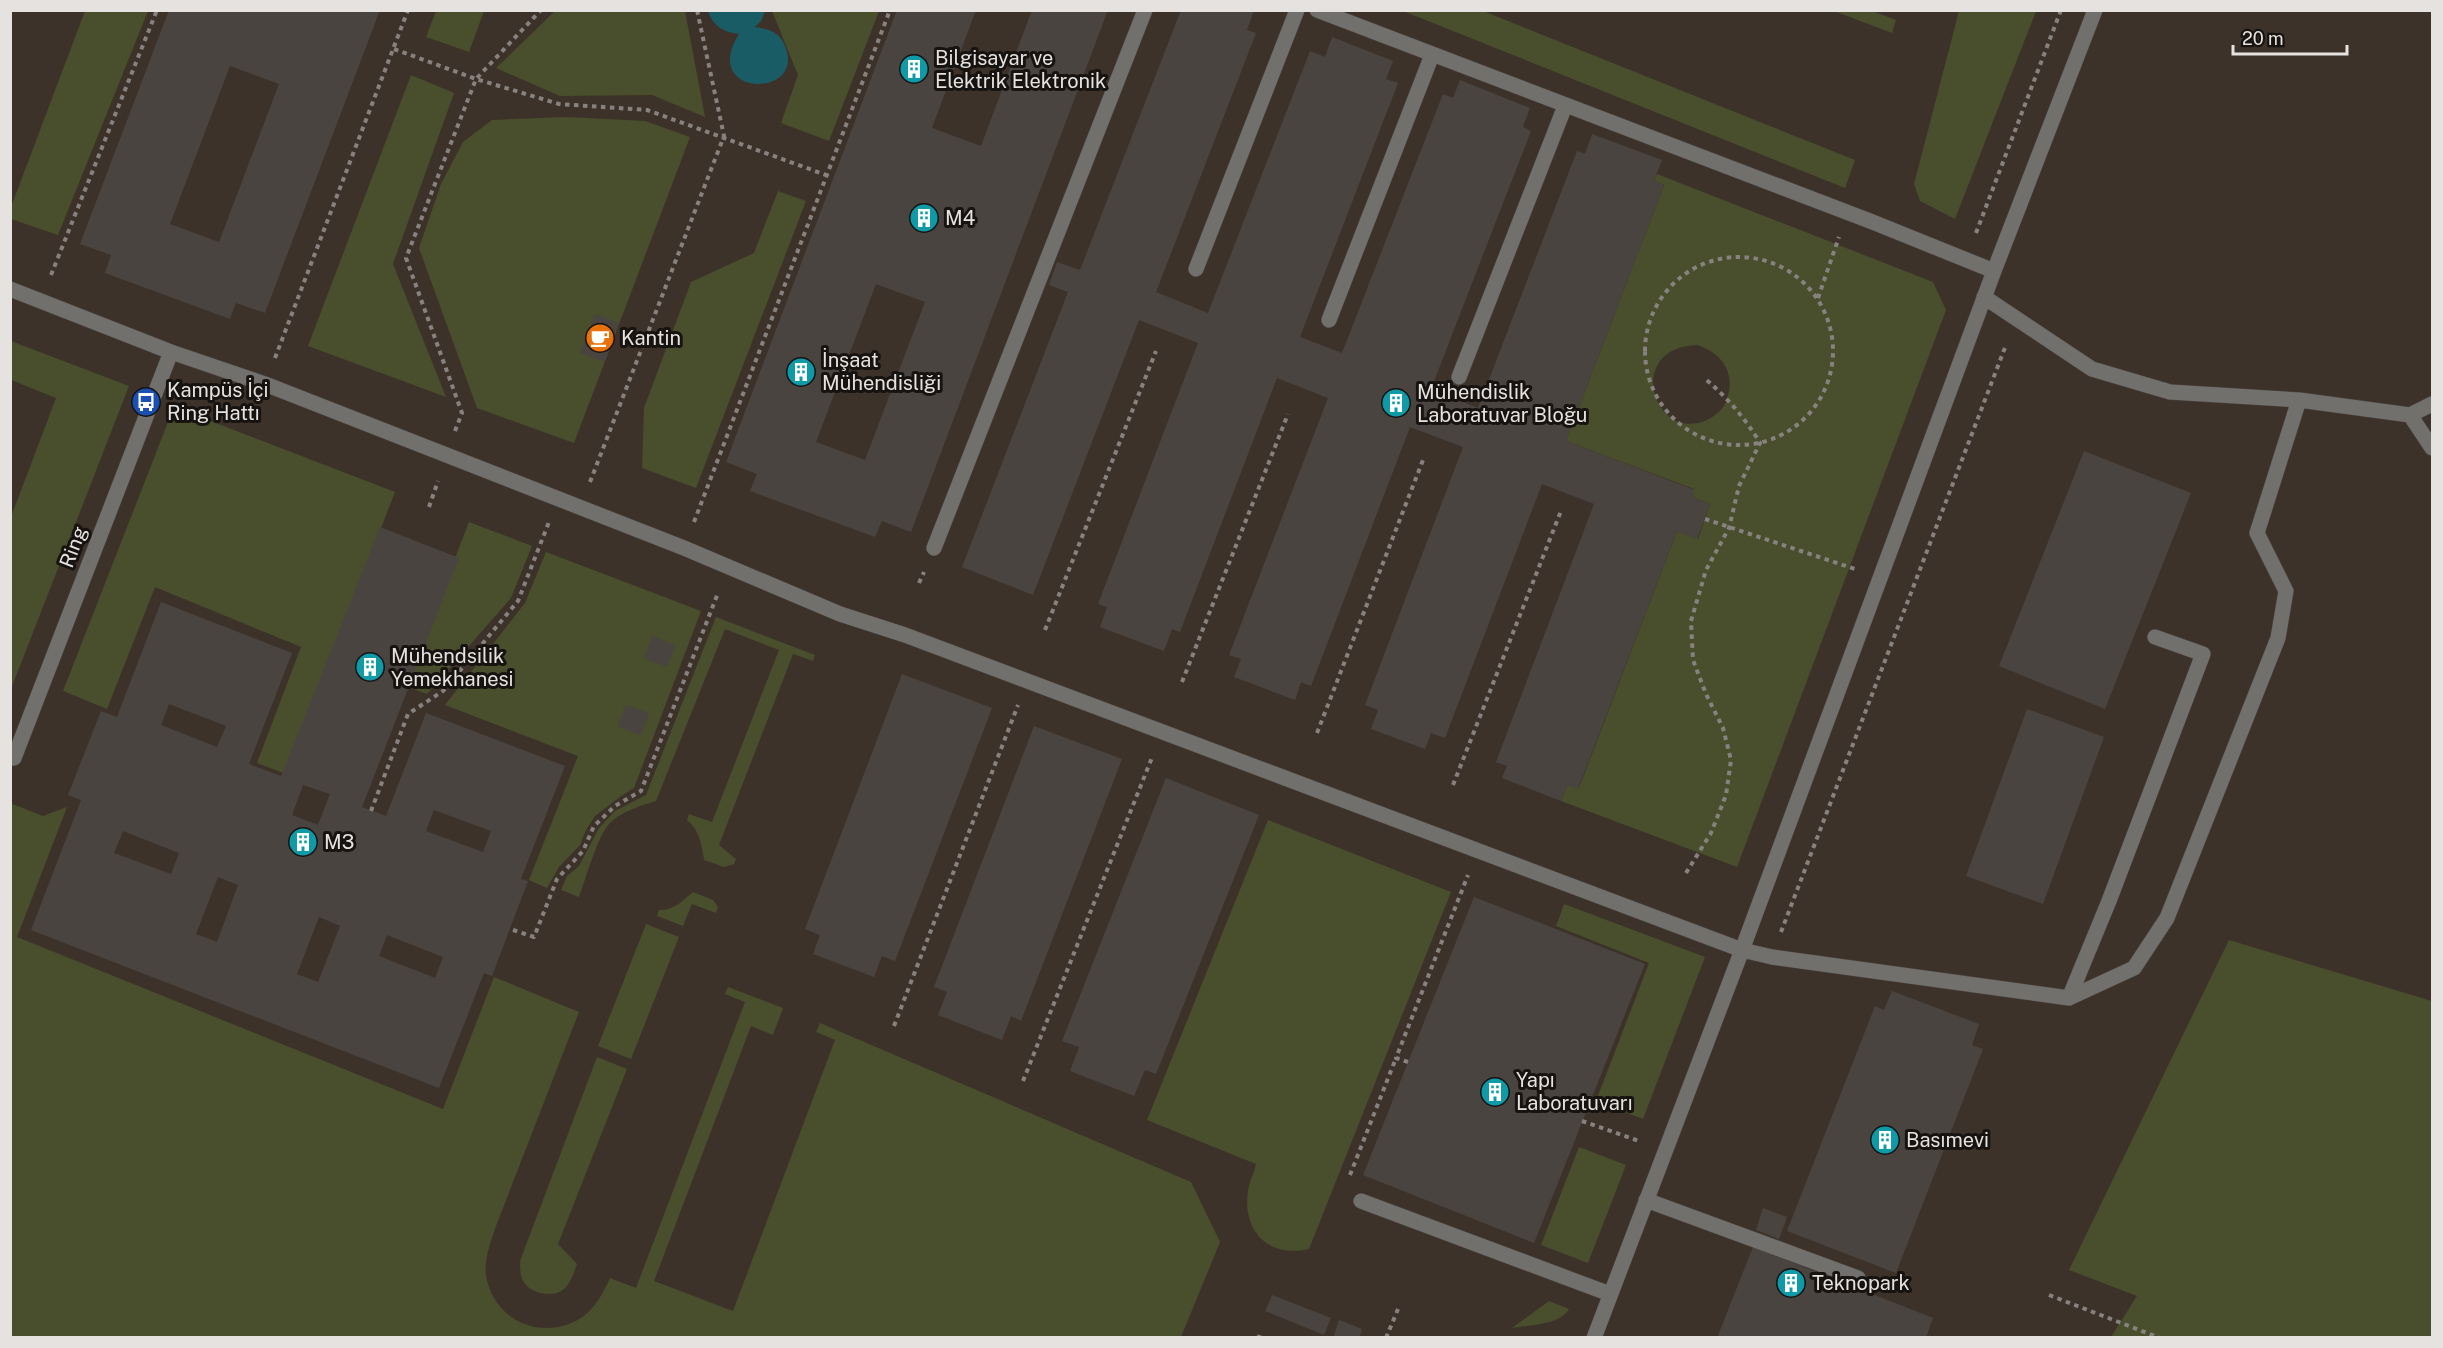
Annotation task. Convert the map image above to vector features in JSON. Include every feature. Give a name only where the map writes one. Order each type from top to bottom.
[{"type":"street","points":[[934,548],[1145,10]]},
{"type":"street","points":[[1196,269],[1296,10]]},
{"type":"street","points":[[1317,10],[1994,271]]},
{"type":"street","points":[[1594,1338],[1743,950],[1984,297],[2095,10]]},
{"type":"street","points":[[1329,320],[1432,55]]},
{"type":"street","points":[[1460,377],[1565,106]]},
{"type":"street","points":[[10,289],[171,352],[265,384],[684,548],[840,614],[905,635],[1477,852],[1743,950],[1772,957],[2069,998],[2134,968],[2168,918],[2278,638],[2286,591],[2257,533],[2299,400]]},
{"type":"street","points":[[1984,297],[2092,369],[2170,392],[2299,400],[2410,415],[2433,404]]},
{"type":"street","name":"Ring","points":[[14,758],[171,352]]},
{"type":"street","points":[[2410,415],[2433,448]]},
{"type":"street","points":[[2069,998],[2109,901],[2203,654],[2155,637]]},
{"type":"street","points":[[1646,1200],[1858,1278]]},
{"type":"street","points":[[1361,1201],[1611,1294]]},
{"type":"path","points":[[42,301],[157,10]]},
{"type":"path","points":[[265,384],[408,10]]},
{"type":"path","points":[[447,456],[462,413],[406,258],[476,79],[541,10]]},
{"type":"path","points":[[580,508],[724,136],[697,10]]},
{"type":"path","points":[[684,548],[890,10]]},
{"type":"path","points":[[1966,259],[2061,10]]},
{"type":"path","points":[[394,49],[476,79],[559,104],[647,110],[724,136],[826,175]]},
{"type":"path","points":[[1818,299],[1847,213]]},
{"type":"path","points":[[1730,256],[1760,258],[1787,268],[1810,287],[1818,299],[1826,312],[1833,341],[1832,370],[1822,396],[1806,418],[1785,434],[1760,443],[1733,446],[1707,440],[1683,427],[1664,409],[1651,386],[1645,359],[1647,330],[1658,302],[1676,279],[1702,264],[1730,256]]},
{"type":"path","points":[[1772,957],[2016,318]]},
{"type":"path","points":[[1045,630],[1156,351]]},
{"type":"path","points":[[1704,378],[1722,393],[1748,423],[1760,443]]},
{"type":"path","points":[[1182,682],[1288,414]]},
{"type":"path","points":[[1686,873],[1715,823],[1726,795],[1731,760],[1723,728],[1706,694],[1693,660],[1691,621],[1706,570],[1729,528],[1739,486],[1760,443]]},
{"type":"path","points":[[1317,733],[1424,460]]},
{"type":"path","points":[[1453,785],[1561,511]]},
{"type":"path","points":[[1705,519],[1880,577]]},
{"type":"path","points":[[371,811],[408,714],[443,691],[518,601],[538,549]]},
{"type":"path","points":[[513,930],[534,937],[557,879],[583,851],[594,825],[615,806],[641,791],[728,567]]},
{"type":"path","points":[[894,1026],[1012,720]]},
{"type":"path","points":[[1023,1081],[1146,774]]},
{"type":"path","points":[[1361,1201],[1342,1194],[1477,852]]},
{"type":"path","points":[[1396,1058],[1408,1062]]},
{"type":"path","points":[[1582,1121],[1665,1150]]},
{"type":"path","points":[[2049,1295],[2160,1338]]},
{"type":"path","points":[[1386,1338],[1398,1309]]},
{"type":"shaded area","points":[[11,11],[2432,11],[2432,1337],[11,1337]]},
{"type":"green space","points":[[556,10],[685,11],[705,117],[652,95],[560,96],[496,68]]},
{"type":"green space","points":[[85,11],[148,11],[58,235],[11,219],[11,207]]},
{"type":"green space","points":[[436,11],[484,11],[469,52],[426,37]]},
{"type":"green space","points":[[772,11],[879,11],[829,141],[781,123],[798,75]]},
{"type":"green space","points":[[1403,11],[1483,11],[1855,160],[1845,188]]},
{"type":"green space","points":[[1834,11],[1872,11],[1896,20],[1892,33]]},
{"type":"green space","points":[[1959,11],[2036,11],[1955,219],[1920,201],[1914,184]]},
{"type":"green space","points":[[411,75],[454,93],[393,264],[446,397],[308,346]]},
{"type":"green space","points":[[566,117],[645,121],[690,137],[574,443],[477,408],[419,248],[441,184],[463,142],[492,120]]},
{"type":"green space","points":[[1657,174],[1933,282],[1946,310],[1737,867],[1561,801],[1567,785],[1579,788],[1677,531],[1698,539],[1710,504],[1692,497],[1694,489],[1566,441],[1664,185],[1654,181]],"holes":[[[1697,345],[1721,359],[1729,374],[1729,391],[1725,404],[1707,420],[1688,424],[1673,419],[1661,408],[1654,393],[1654,376],[1660,361],[1674,350]]]},
{"type":"green space","points":[[778,191],[806,201],[696,488],[642,468],[644,408],[691,282],[754,253]]},
{"type":"green space","points":[[11,341],[129,386],[11,689],[11,517],[56,398],[11,380]]},
{"type":"green space","points":[[174,407],[395,492],[286,774],[257,763],[301,647],[155,587],[107,709],[63,691]]},
{"type":"green space","points":[[469,522],[532,546],[511,598],[427,694],[405,686]]},
{"type":"green space","points":[[546,552],[701,611],[634,788],[595,816],[580,845],[559,867],[547,888],[529,880],[578,756],[445,705],[525,603]]},
{"type":"green space","points":[[716,617],[815,655],[813,661],[793,654],[719,845],[736,859],[734,864],[724,867],[704,860],[697,833],[687,820],[689,814],[712,822],[779,650],[725,629],[656,801],[626,812],[605,829],[596,847],[579,897],[561,890],[567,876],[579,866],[599,828],[615,811],[646,795]]},
{"type":"green space","points":[[10,803],[43,816],[67,807],[17,937],[443,1109],[494,977],[579,1012],[496,1226],[487,1256],[486,1275],[490,1291],[509,1315],[522,1323],[551,1328],[566,1325],[581,1318],[594,1305],[610,1278],[636,1288],[745,1002],[725,994],[728,987],[783,1008],[773,1035],[751,1026],[654,1281],[733,1311],[835,1040],[816,1032],[820,1023],[1191,1182],[1220,1242],[1181,1337],[11,1337]]},
{"type":"green space","points":[[1268,820],[1451,892],[1309,1249],[1295,1251],[1282,1250],[1261,1239],[1249,1219],[1247,1206],[1249,1188],[1256,1164],[1147,1120]]},
{"type":"green space","points":[[693,892],[713,900],[718,907],[716,913],[692,904],[683,926],[657,916],[659,910],[674,907]]},
{"type":"green space","points":[[1564,904],[1705,957],[1643,1119],[1596,1101],[1649,963],[1556,926]]},
{"type":"green space","points":[[646,924],[679,937],[631,1059],[598,1046]]},
{"type":"green space","points":[[2229,940],[2432,1001],[2432,1337],[2111,1337],[2137,1296],[2069,1270]]},
{"type":"green space","points":[[597,1057],[627,1069],[558,1244],[577,1264],[569,1284],[560,1292],[550,1294],[538,1292],[523,1282],[520,1261]]},
{"type":"green space","points":[[1579,1147],[1626,1165],[1588,1263],[1541,1245]]},
{"type":"green space","points":[[1549,1301],[1569,1309],[1552,1321],[1512,1328]]},
{"type":"water","points":[[708,11],[765,11],[761,21],[755,27],[773,32],[783,41],[788,63],[781,75],[770,82],[755,84],[742,80],[732,70],[730,55],[739,34],[719,27]]},
{"type":"building","points":[[169,10],[380,10],[265,313],[236,303],[230,319],[105,273],[111,255],[80,244]],"holes":[[[230,66],[279,84],[219,242],[170,224]]]},
{"type":"building","points":[[897,10],[976,10],[932,128],[981,146],[1032,10],[1108,10],[911,532],[882,521],[875,537],[750,491],[757,474],[726,462]],"holes":[[[876,284],[925,302],[865,460],[816,442]]]},
{"type":"building","name":"Mühendislik Laboratuvar Bloğu","points":[[1181,10],[1254,10],[1247,30],[1256,33],[1156,292],[1208,313],[1310,51],[1325,57],[1332,37],[1393,61],[1386,79],[1398,83],[1300,337],[1342,353],[1443,94],[1453,98],[1460,80],[1530,108],[1523,127],[1531,131],[1431,389],[1478,408],[1577,151],[1585,154],[1592,134],[1662,160],[1654,181],[1664,185],[1566,441],[1695,490],[1692,497],[1710,504],[1697,539],[1677,531],[1578,789],[1567,785],[1561,801],[1502,778],[1507,766],[1496,762],[1594,504],[1542,484],[1445,738],[1431,733],[1425,749],[1371,729],[1378,710],[1365,705],[1463,447],[1410,427],[1311,686],[1301,682],[1295,700],[1234,677],[1241,659],[1229,655],[1328,398],[1277,378],[1180,632],[1172,629],[1164,651],[1100,627],[1107,607],[1098,604],[1198,343],[1139,320],[1033,595],[962,567],[1068,292],[1049,285],[1057,262],[1080,270]]},
{"type":"building","name":"Kantin","points":[[595,314],[619,323],[605,362],[580,353]]},
{"type":"building","points":[[2084,451],[2191,493],[2105,709],[1999,666]]},
{"type":"building","name":"M3","points":[[380,527],[459,558],[362,807],[386,816],[426,713],[565,766],[521,879],[528,881],[492,976],[484,973],[439,1088],[31,930],[81,800],[68,795],[101,711],[117,717],[161,602],[292,653],[249,764],[281,776]],"holes":[[[169,704],[226,726],[217,747],[161,725]],[[303,785],[330,794],[318,825],[292,815]],[[434,810],[491,831],[483,852],[426,831]],[[123,831],[179,853],[171,874],[114,853]],[[218,877],[238,885],[217,942],[196,934]],[[319,917],[340,926],[318,982],[297,974]],[[387,935],[443,957],[435,978],[379,956]]]},
{"type":"building","points":[[652,636],[675,645],[667,667],[644,658]]},
{"type":"building","points":[[902,674],[992,708],[895,961],[882,956],[874,977],[813,954],[820,935],[805,929]]},
{"type":"building","points":[[625,705],[649,713],[641,735],[618,727]]},
{"type":"building","points":[[2027,709],[2104,737],[2043,904],[1966,876]]},
{"type":"building","points":[[1034,726],[1122,759],[1021,1021],[1011,1016],[1002,1040],[938,1015],[947,992],[934,987]]},
{"type":"building","points":[[1166,778],[1259,815],[1156,1074],[1145,1070],[1134,1096],[1070,1071],[1079,1047],[1062,1041]]},
{"type":"building","name":"Yapı Laboratuvarı","points":[[1474,897],[1645,964],[1534,1243],[1363,1175]]},
{"type":"building","name":"Basımevi","points":[[1892,991],[1979,1024],[1972,1045],[1983,1049],[1896,1273],[1787,1231],[1875,1006],[1884,1010]]},
{"type":"building","points":[[1763,1208],[1787,1217],[1779,1239],[1756,1230]]},
{"type":"building","name":"Teknopark","points":[[1753,1247],[1933,1318],[1926,1338],[1717,1338]]},
{"type":"building","points":[[1272,1295],[1331,1318],[1324,1335],[1265,1311]]},
{"type":"building","points":[[1339,1320],[1362,1329],[1359,1338],[1333,1338]]},
{"type":"place","name":"Bilgisayar ve Elektrik Elektronik","points":[[914,69]]},
{"type":"place","name":"M4","points":[[924,218]]},
{"type":"place","name":"Kantin","points":[[600,338]]},
{"type":"place","name":"İnşaat Mühendisliği","points":[[801,372]]},
{"type":"place","name":"Kampüs İçi Ring Hattı","points":[[146,402]]},
{"type":"place","name":"Mühendislik Laboratuvar Bloğu","points":[[1396,403]]},
{"type":"place","name":"Mühendsilik Yemekhanesi","points":[[370,667]]},
{"type":"place","name":"M3","points":[[303,842]]},
{"type":"place","name":"Yapı Laboratuvarı","points":[[1495,1092]]},
{"type":"place","name":"Basımevi","points":[[1885,1140]]},
{"type":"place","name":"Teknopark","points":[[1791,1283]]}]
